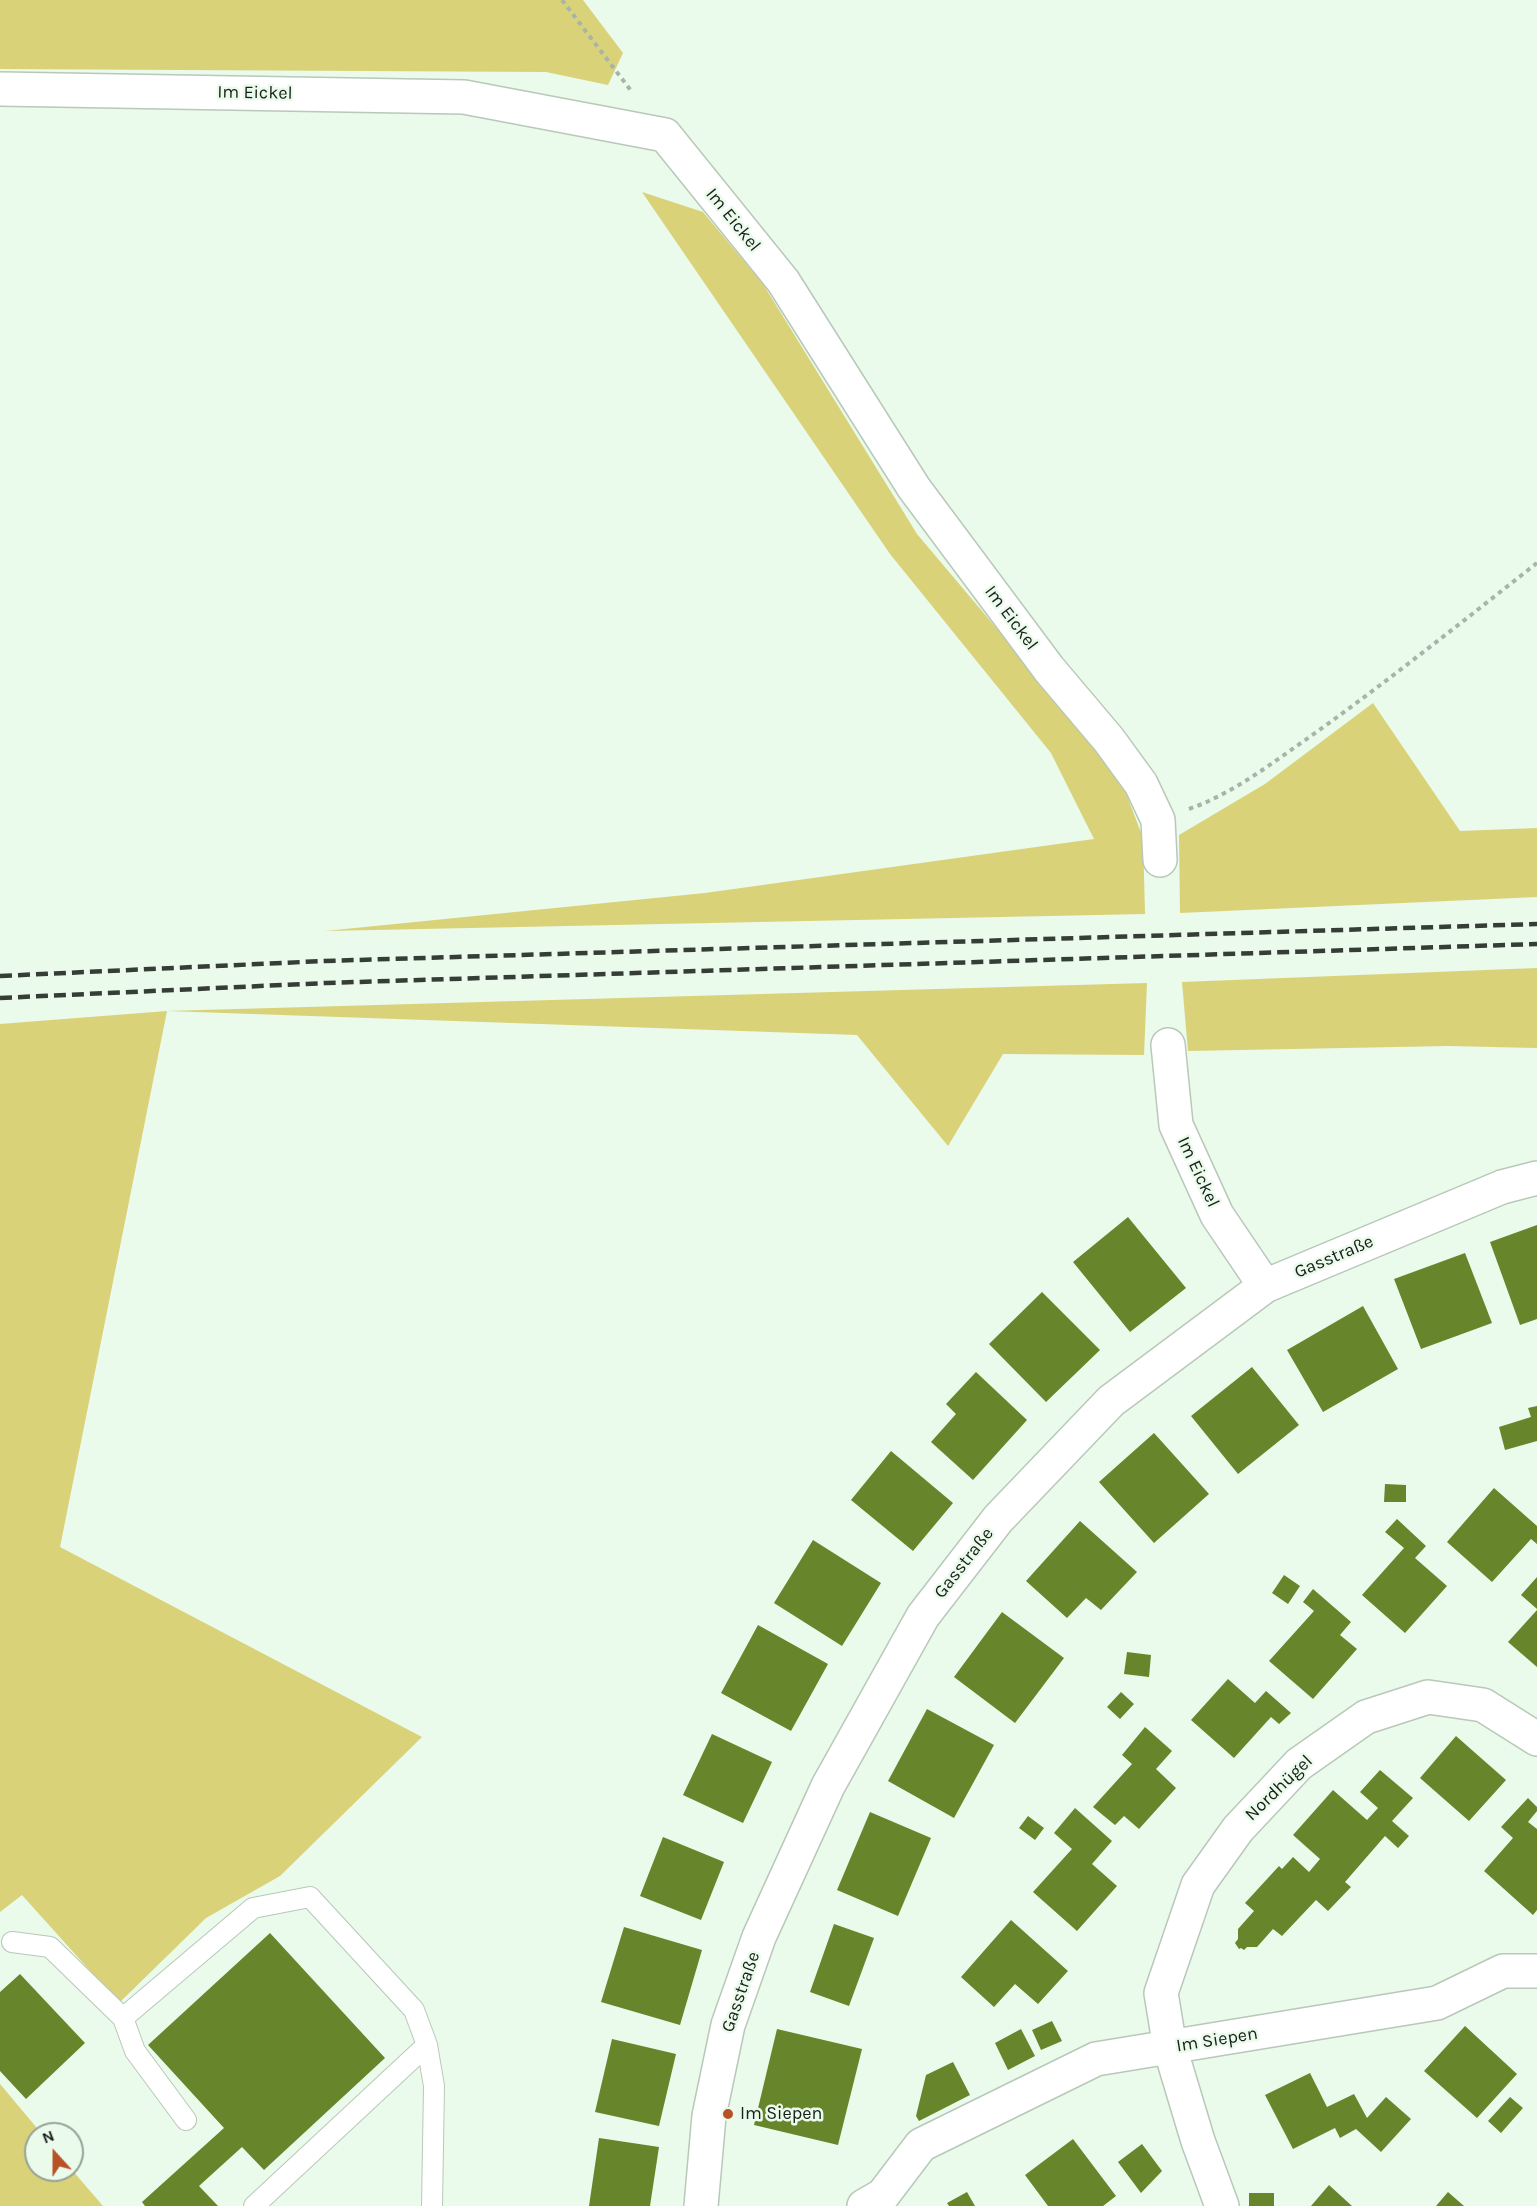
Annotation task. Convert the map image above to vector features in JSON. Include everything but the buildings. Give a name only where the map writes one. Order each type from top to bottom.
[{"type":"street","name":"Im Eickel","points":[[0,89],[464,97],[665,135],[783,281],[914,488],[1049,669],[1109,740],[1141,784],[1158,820],[1160,860]]},
{"type":"street","name":"Im Eickel","points":[[1168,1045],[1176,1125],[1217,1215],[1265,1286]]},
{"type":"street","name":"Gasstraße","points":[[701,2206],[709,2116],[728,2025],[759,1937],[828,1786],[923,1616],[998,1520],[1111,1401],[1265,1286],[1502,1187],[1537,1178]]},
{"type":"street","name":"Nordhügel","points":[[1222,2206],[1198,2141],[1170,2048],[1161,1993],[1198,1885],[1238,1829],[1299,1764],[1366,1717],[1428,1698],[1483,1705],[1537,1739]]},
{"type":"street","name":"Im Siepen","points":[[864,2206],[883,2195],[921,2145],[1096,2059],[1437,2003],[1503,1971],[1537,1971]]},
{"type":"lane","points":[[123,2018],[253,1908],[310,1897],[414,2010],[427,2045],[434,2086],[432,2206]]},
{"type":"lane","points":[[12,1942],[50,1947],[123,2018],[135,2051],[186,2120]]},
{"type":"lane","points":[[254,2206],[427,2045]]},
{"type":"path","points":[[562,0],[665,135]]},
{"type":"path","points":[[1158,820],[1202,805],[1249,780],[1358,702],[1537,564]]},
{"type":"shaded area","points":[[0,0],[583,0],[623,53],[608,85],[546,72],[0,69]]},
{"type":"shaded area","points":[[642,192],[703,212],[763,284],[917,534],[1057,700],[1123,785],[1143,838],[1145,914],[325,931],[705,893],[1094,839],[1051,753],[890,554]]},
{"type":"shaded area","points":[[1373,703],[1460,831],[1537,828],[1537,897],[1180,913],[1179,835],[1265,784]]},
{"type":"shaded area","points":[[1537,968],[1537,1048],[1448,1046],[1188,1051],[1182,982]]},
{"type":"shaded area","points":[[1147,983],[1144,1055],[1003,1054],[948,1146],[857,1035],[167,1011]]},
{"type":"shaded area","points":[[167,1011],[60,1547],[422,1737],[280,1876],[206,1918],[119,2003],[22,1895],[0,1912],[0,1024]]},
{"type":"shaded area","points":[[0,2084],[32,2122],[24,2122],[24,2182],[82,2182],[103,2206],[0,2206]]},
{"type":"railway","points":[[0,976],[324,961],[1537,924]]},
{"type":"railway","points":[[0,998],[326,983],[1537,944]]},
{"type":"place","name":"Im Siepen","points":[[728,2114]]}]
